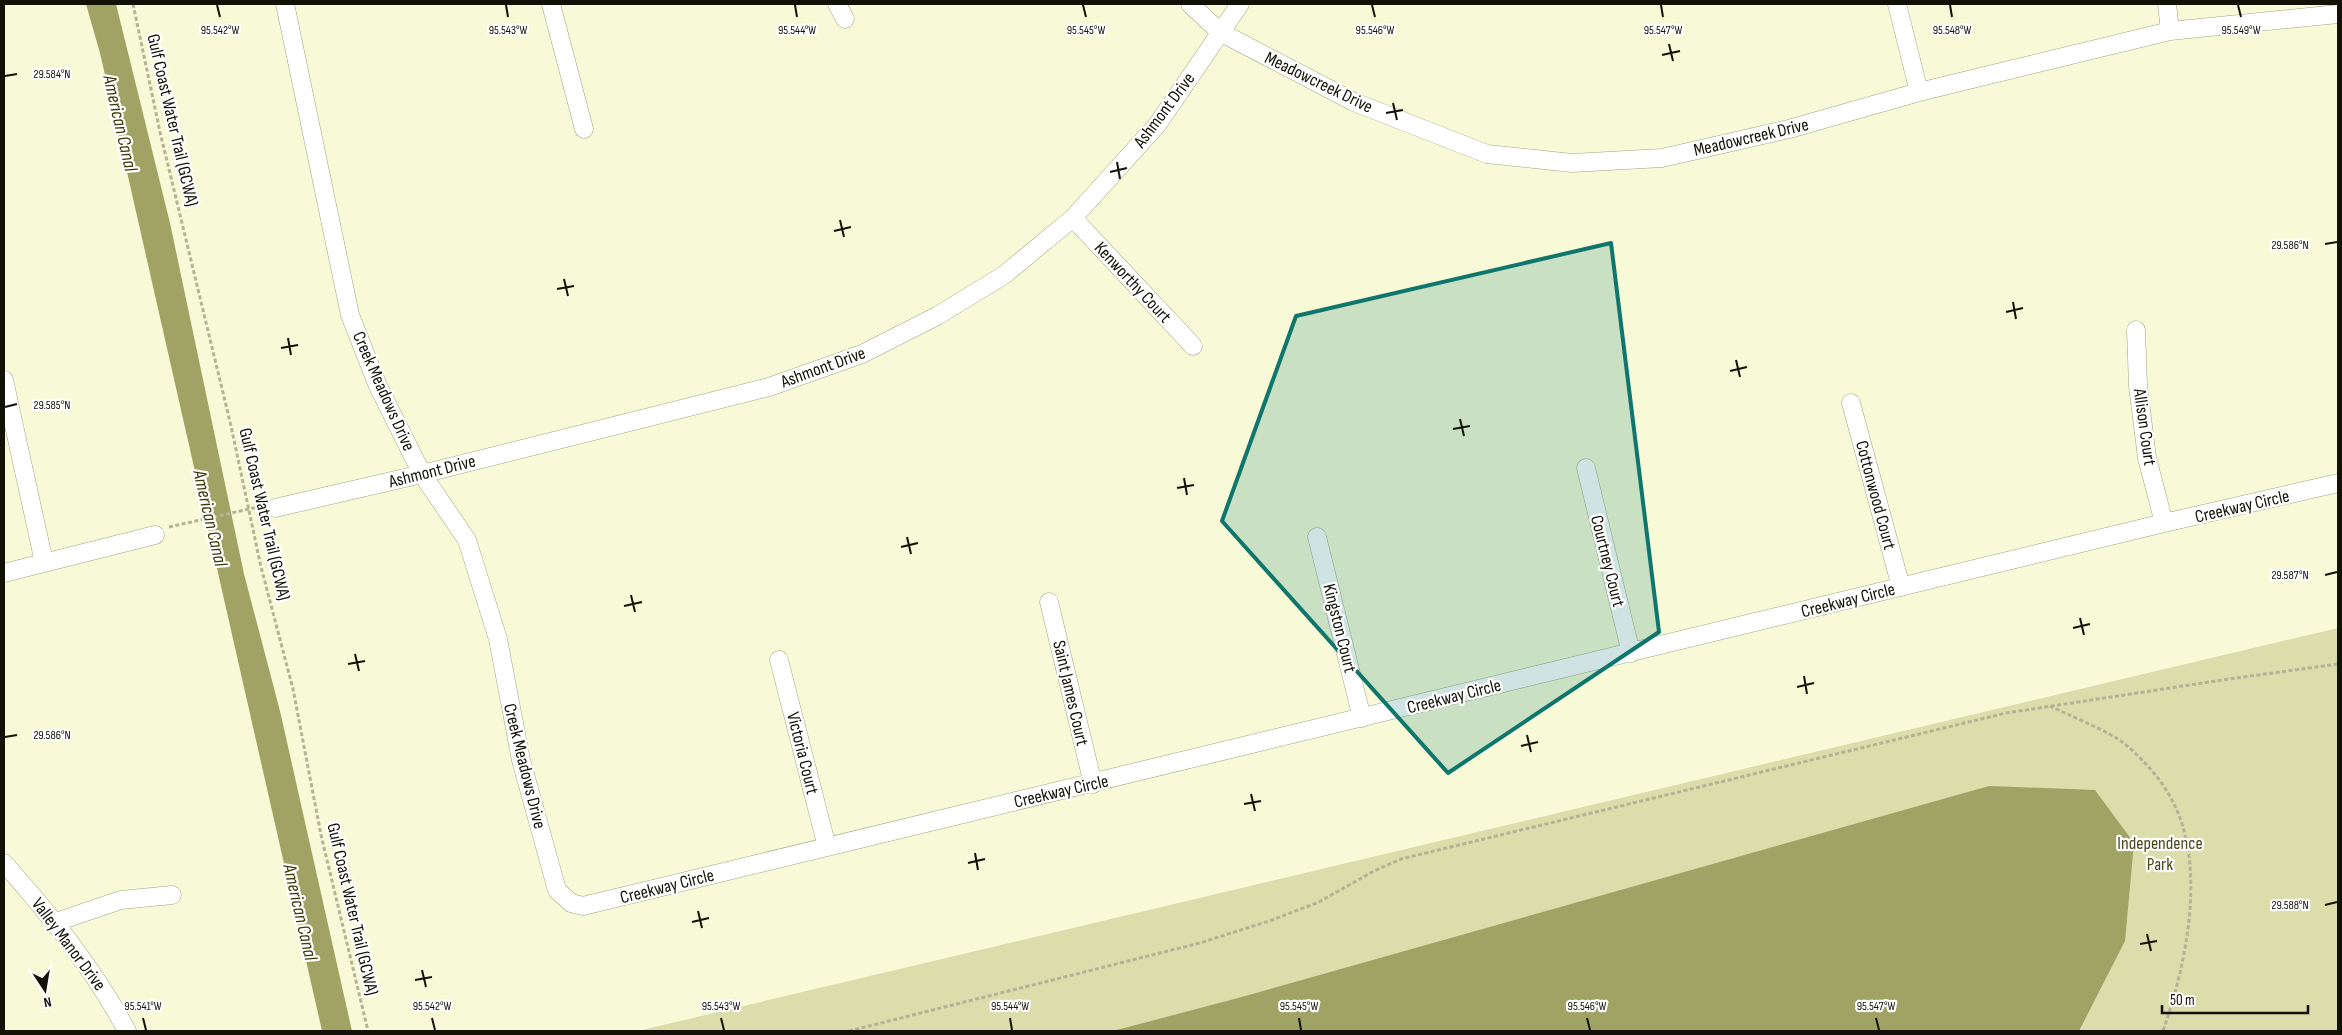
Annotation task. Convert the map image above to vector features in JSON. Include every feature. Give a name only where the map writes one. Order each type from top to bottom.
[{"type":"street","name":"Creek Meadows Drive","points":[[285,4],[350,315],[378,386],[422,474],[467,540],[498,639],[521,760],[557,890],[571,902]]},
{"type":"street","points":[[551,4],[584,129]]},
{"type":"street","name":"Meadowcreek Drive","points":[[1190,4],[1220,32],[1354,102],[1488,154],[1572,163],[1662,158],[1789,130],[1919,92],[2170,31],[2338,14]]},
{"type":"street","name":"Ashmont Drive","points":[[275,508],[422,474],[769,387],[862,354],[937,316],[1004,275],[1073,218],[1157,125],[1240,4]]},
{"type":"street","points":[[1896,4],[1919,92]]},
{"type":"street","points":[[2167,4],[2170,31]]},
{"type":"street","name":"Kenworthy Court","points":[[1073,218],[1193,346]]},
{"type":"street","name":"Allison Court","points":[[2136,330],[2138,386],[2147,458],[2164,523]]},
{"type":"street","points":[[4,380],[44,562]]},
{"type":"street","name":"Cottonwood Court","points":[[1852,403],[1901,587]]},
{"type":"street","name":"Courtney Court","points":[[1586,468],[1631,653]]},
{"type":"street","name":"Creekway Circle","points":[[571,902],[583,906],[1093,784],[2164,523],[2338,483]]},
{"type":"street","points":[[4,573],[155,535]]},
{"type":"street","name":"Kingston Court","points":[[1317,537],[1362,718]]},
{"type":"street","name":"Saint James Court","points":[[1050,602],[1093,784]]},
{"type":"street","name":"Victoria Court","points":[[779,660],[827,847]]},
{"type":"street","name":"Valley Manor Drive","points":[[4,863],[56,922],[107,993],[127,1031]]},
{"type":"street","points":[[56,922],[121,900],[172,895]]},
{"type":"path","name":"Gulf Coast Water Trail (GCWA)","points":[[133,4],[160,132],[231,426],[261,567],[293,689],[320,835],[368,1031]]},
{"type":"path","points":[[155,535],[167,527],[242,510]]},
{"type":"path","points":[[849,1031],[1200,943],[1272,920],[1319,902],[1374,871],[1401,859],[2006,713],[2338,664]]},
{"type":"path","points":[[2050,706],[2124,743],[2157,776],[2174,802],[2186,840],[2190,882],[2188,939],[2178,990],[2163,1031]]},
{"type":"highlighted area","points":[[1611,243],[1659,632],[1448,773],[1222,521],[1296,316]]},
{"type":"green space","name":"Independence Park","points":[[2338,628],[2338,1031],[638,1031]]},
{"type":"water","name":"American Canal","points":[[86,4],[116,4],[170,223],[244,574],[280,711],[352,1031],[322,1031],[100,53]]},
{"type":"water","points":[[1989,786],[2095,790],[2134,843],[2125,941],[2079,1031],[1113,1031],[1238,998]]}]
